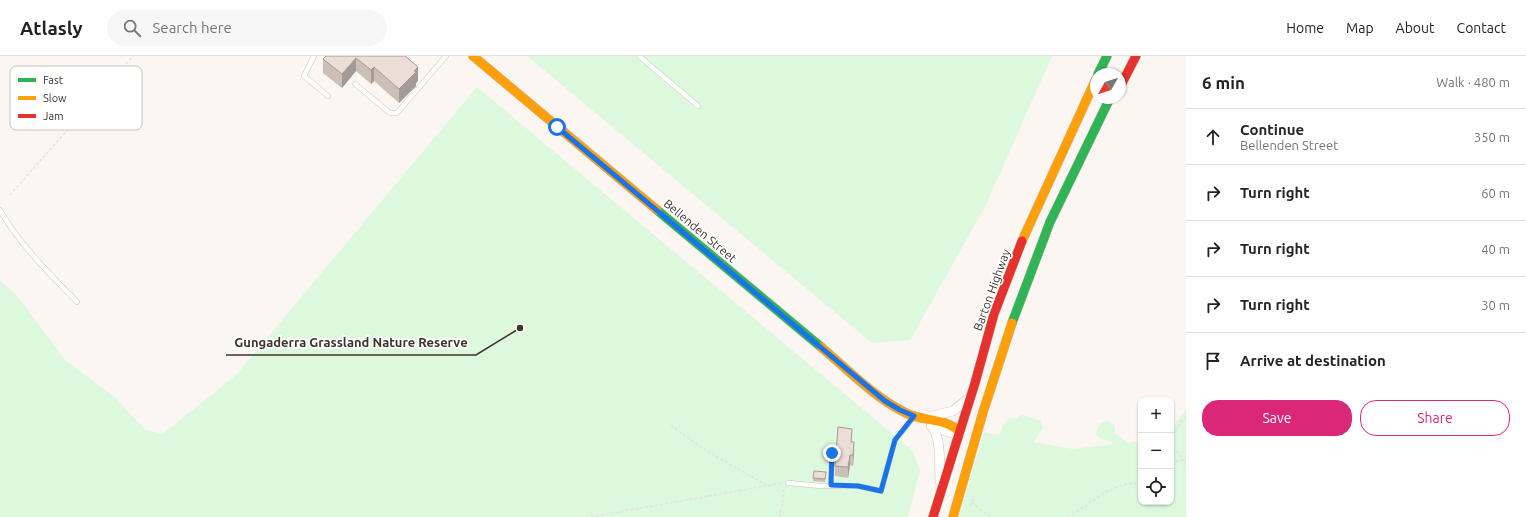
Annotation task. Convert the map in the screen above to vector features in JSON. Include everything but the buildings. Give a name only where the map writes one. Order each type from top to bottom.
[{"type":"main road","name":"Bellenden Street","points":[[472,56],[885,401],[900,410],[917,417],[953,426],[959,432]]},
{"type":"main road","points":[[1101,68],[1107,56]]},
{"type":"main road","points":[[1124,68],[1130,56]]},
{"type":"main road","points":[[1126,75],[1136,56]]},
{"type":"main road","name":"Barton Highway","points":[[933,517],[994,314],[1023,238],[1090,92]]},
{"type":"main road","points":[[953,517],[986,400],[1012,320],[1043,239],[1107,104]]},
{"type":"main road","points":[[1096,129],[1111,104]]},
{"type":"main road","points":[[969,459],[964,439],[959,432],[971,424],[986,400]]},
{"type":"street","points":[[917,417],[953,411],[970,396]]},
{"type":"street","name":"Bellenden Street","points":[[917,417],[931,426],[951,433],[959,432]]},
{"type":"street","points":[[931,426],[935,430],[938,441],[940,494]]},
{"type":"lane","points":[[314,56],[304,76],[328,96]]},
{"type":"lane","points":[[355,84],[390,113],[397,113],[446,56]]},
{"type":"lane","points":[[639,56],[698,106]]},
{"type":"lane","points":[[0,210],[15,234],[37,261],[77,302]]},
{"type":"lane","points":[[788,482],[820,486],[858,486],[881,491],[895,440],[917,417]]},
{"type":"lane","points":[[831,485],[832,453]]},
{"type":"path","points":[[124,66],[133,56]]},
{"type":"path","points":[[10,195],[68,130]]},
{"type":"path","points":[[1186,416],[1174,432],[1172,438],[1173,446],[1185,460],[1186,465]]},
{"type":"path","points":[[671,425],[691,441],[737,469],[769,486]]},
{"type":"path","points":[[1174,462],[1185,460]]},
{"type":"path","points":[[591,517],[785,483],[780,517]]},
{"type":"path","points":[[1068,517],[1110,490],[1126,484],[1138,483]]},
{"type":"path","points":[[972,502],[991,517]]},
{"type":"green space","points":[[527,56],[1052,56],[985,207],[910,340],[872,343]]},
{"type":"green space","points":[[477,87],[913,451],[920,471],[908,517],[0,517],[0,280],[19,298],[65,360],[117,399],[145,430],[163,434],[237,374]]},
{"type":"green space","points":[[1186,409],[1186,517],[959,517],[984,432],[999,435],[1003,425],[1009,418],[1018,419],[1021,414],[1041,421],[1043,428],[1034,442],[1073,449],[1113,444],[1112,442],[1101,439],[1096,435],[1097,429],[1100,425],[1103,422],[1109,421],[1115,426],[1115,433],[1128,443],[1138,441],[1138,505],[1174,505],[1174,425]]},
{"type":"traffic: fast","points":[[1101,68],[1107,56]]},
{"type":"traffic: fast","points":[[1012,323],[1050,222],[1107,104]]},
{"type":"traffic: fast","points":[[657,210],[821,347]]},
{"type":"traffic: slow","points":[[473,56],[657,210]]},
{"type":"traffic: slow","points":[[1022,241],[1090,92]]},
{"type":"traffic: slow","points":[[953,517],[983,412],[1012,323]]},
{"type":"traffic: slow","points":[[821,347],[871,391],[893,406],[911,415],[939,421],[959,431]]},
{"type":"traffic: jam","points":[[1126,75],[1136,56]]},
{"type":"traffic: jam","points":[[933,517],[975,383],[994,314],[1022,241]]},
{"type":"place","name":"Gungaderra Grassland Nature Reserve","points":[[520,328]]},
{"type":"route","points":[[557,127],[885,401],[914,416],[895,440],[881,491],[858,486],[831,485],[832,453]]}]
